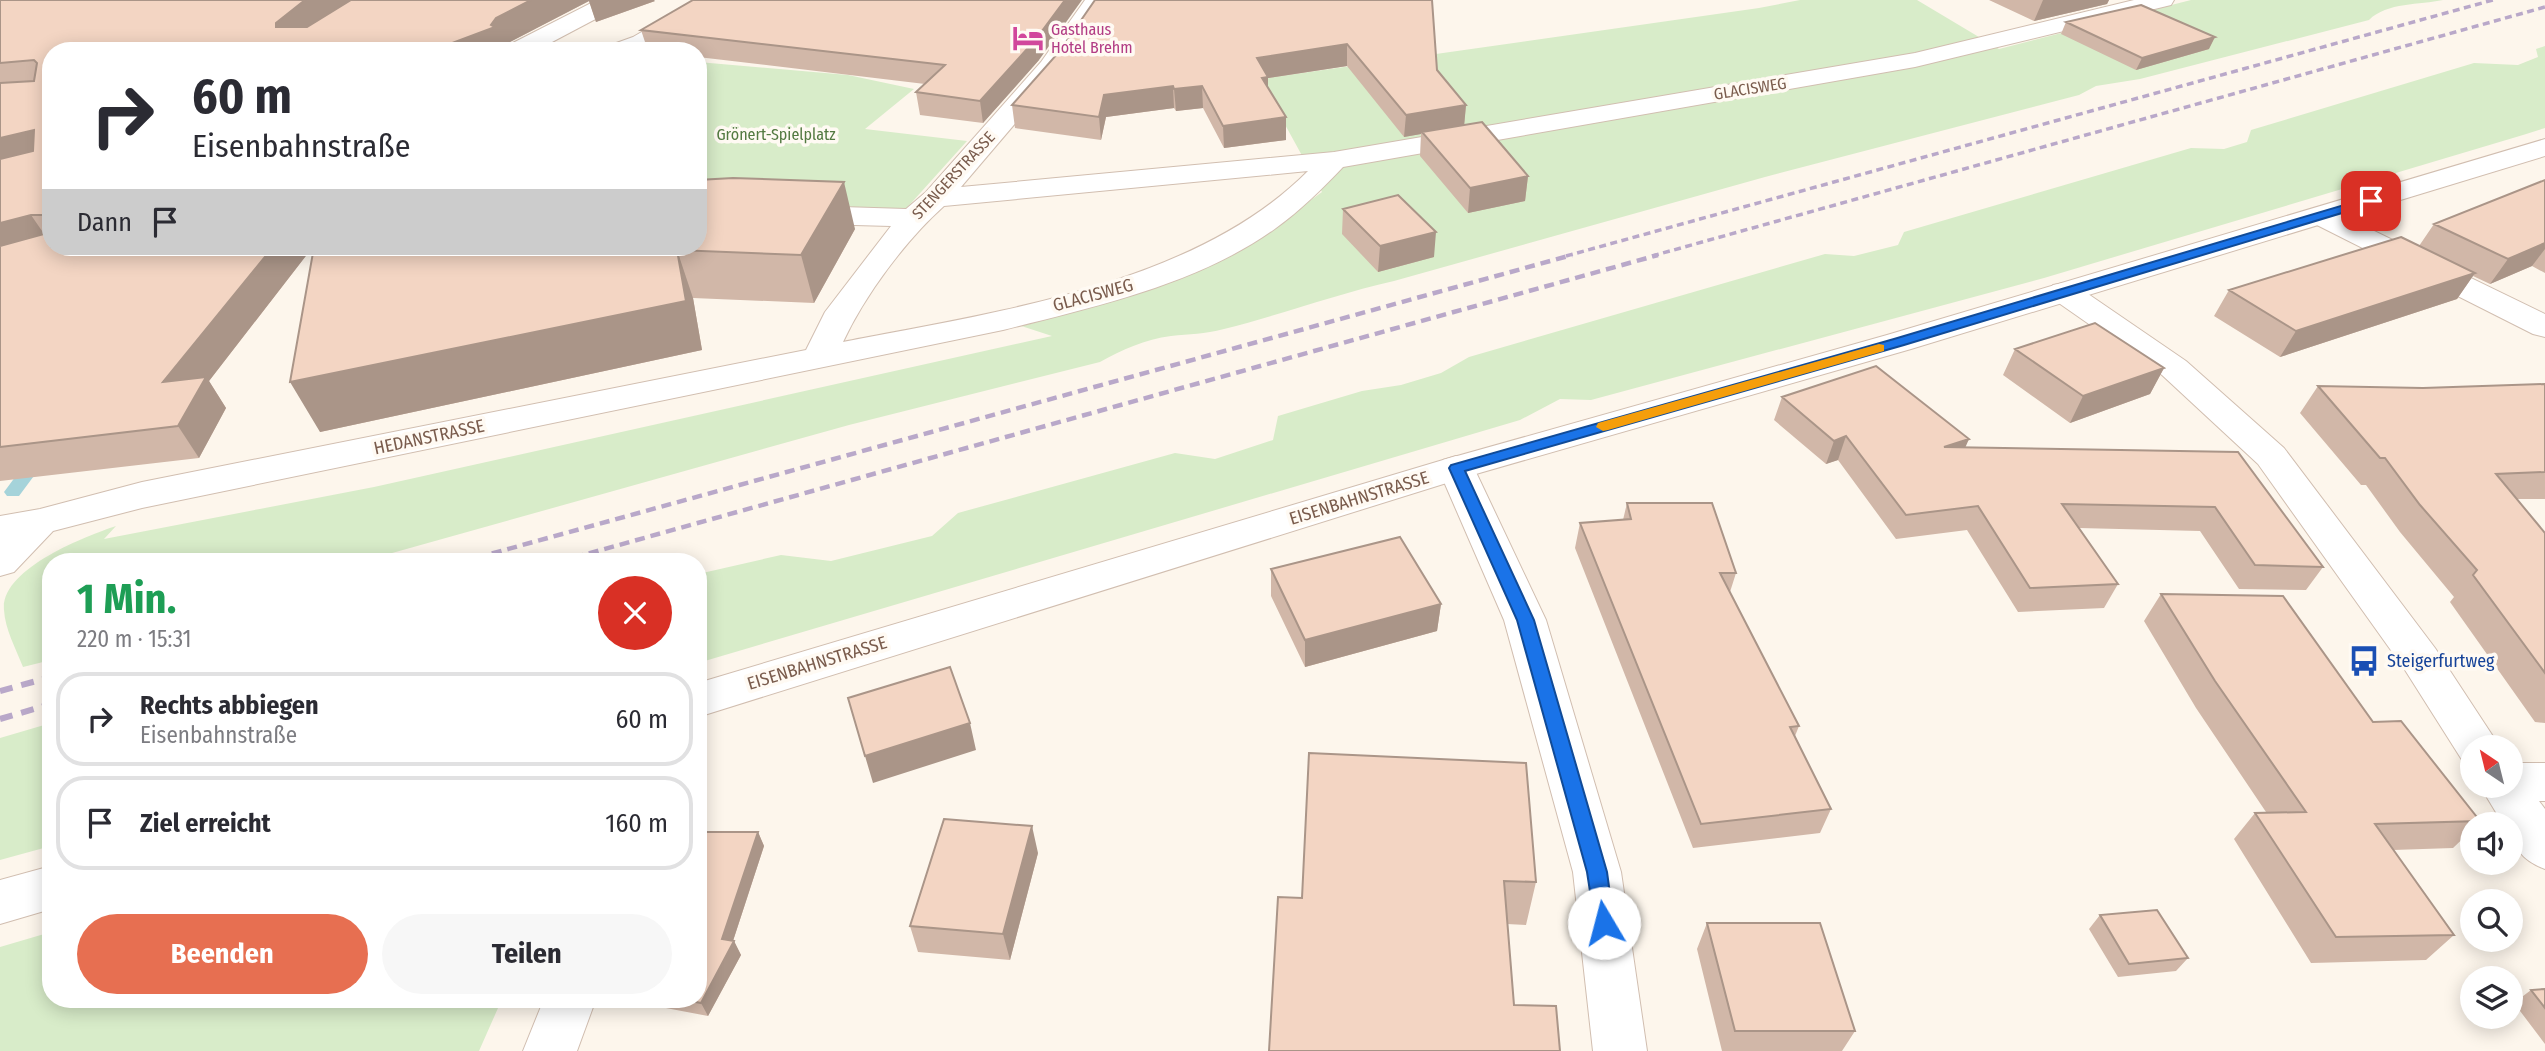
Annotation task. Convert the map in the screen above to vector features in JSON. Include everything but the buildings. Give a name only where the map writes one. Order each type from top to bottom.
[{"type":"street","points":[[533,42],[614,0]]},
{"type":"street","points":[[642,42],[713,0]]},
{"type":"street","name":"STENGERSTRASSE","points":[[819,358],[841,312],[912,218],[936,198],[1050,67],[1097,0]]},
{"type":"street","name":"GLACISWEG","points":[[936,198],[1334,160],[1915,60],[2163,0]]},
{"type":"street","name":"EISENBAHNSTRASSE","points":[[707,697],[1456,468],[2064,292],[2545,147]]},
{"type":"street","name":"GLACISWEG","points":[[819,358],[1003,320],[1135,284],[1206,258],[1269,218],[1318,179],[1334,160]]},
{"type":"street","points":[[707,215],[747,213],[912,218]]},
{"type":"street","points":[[2321,216],[2545,327]]},
{"type":"street","points":[[2064,292],[2174,368],[2271,456],[2420,659],[2470,735]]},
{"type":"street","name":"HEDANSTRASSE","points":[[0,529],[40,522],[142,495],[819,358]]},
{"type":"street","points":[[1456,468],[1525,620],[1597,872],[1620,1051]]},
{"type":"street","points":[[0,562],[40,522]]},
{"type":"street","points":[[2524,782],[2545,782]]},
{"type":"street","points":[[2511,798],[2545,848]]},
{"type":"street","points":[[0,902],[42,890]]},
{"type":"street","points":[[550,1051],[567,1008]]},
{"type":"green space","points":[[1800,0],[1917,0],[1999,49],[2191,0],[2443,0],[2394,7],[2369,20],[2140,79],[2096,86],[2079,95],[1765,177],[1245,323],[1210,332],[1152,340],[1125,349],[1100,362],[849,425],[392,553],[53,553],[116,526],[104,539],[374,487],[1052,336],[1003,320],[1134,284],[1290,215],[1322,192],[1260,79]]},
{"type":"green space","points":[[2545,46],[2545,128],[2044,278],[1591,400],[1560,399],[1520,420],[707,660],[707,572],[781,555],[831,561],[932,536],[958,513],[1175,453],[1215,459],[1273,440],[1278,416],[1362,391],[1401,385],[1441,373],[1469,357],[1825,254],[1854,256],[1898,245],[1904,232],[2191,148],[2224,149],[2247,142],[2251,130],[2474,63],[2518,65],[2538,57],[2536,49]]},
{"type":"green space","name":"Grönert-Spielplatz","points":[[707,63],[848,75],[914,89],[865,129],[967,141],[904,211],[751,199],[707,201]]},
{"type":"green space","points":[[42,560],[42,662],[23,667],[9,632],[4,610],[6,595],[30,568]]},
{"type":"green space","points":[[42,726],[42,848],[0,860],[0,738]]},
{"type":"green space","points":[[42,935],[42,1008],[498,1008],[479,1051],[0,1051],[0,947]]},
{"type":"waterway","points":[[13,492],[36,461]]},
{"type":"railway","points":[[1566,256],[2493,0]]},
{"type":"railway","points":[[1652,256],[2545,7]]},
{"type":"railway","points":[[494,553],[1572,255]]},
{"type":"railway","points":[[590,553],[1658,255]]},
{"type":"railway","points":[[0,691],[42,679]]},
{"type":"railway","points":[[0,719],[42,707]]},
{"type":"slow traffic","points":[[1603,427],[1879,348]]},
{"type":"place","name":"Gasthaus Hotel Brehm","points":[[1028,38]]},
{"type":"place","name":"Steigerfurtweg","points":[[2364,661]]},
{"type":"route","points":[[1604,923],[1597,872],[1525,620],[1456,468],[1899,342],[2371,201]]}]
